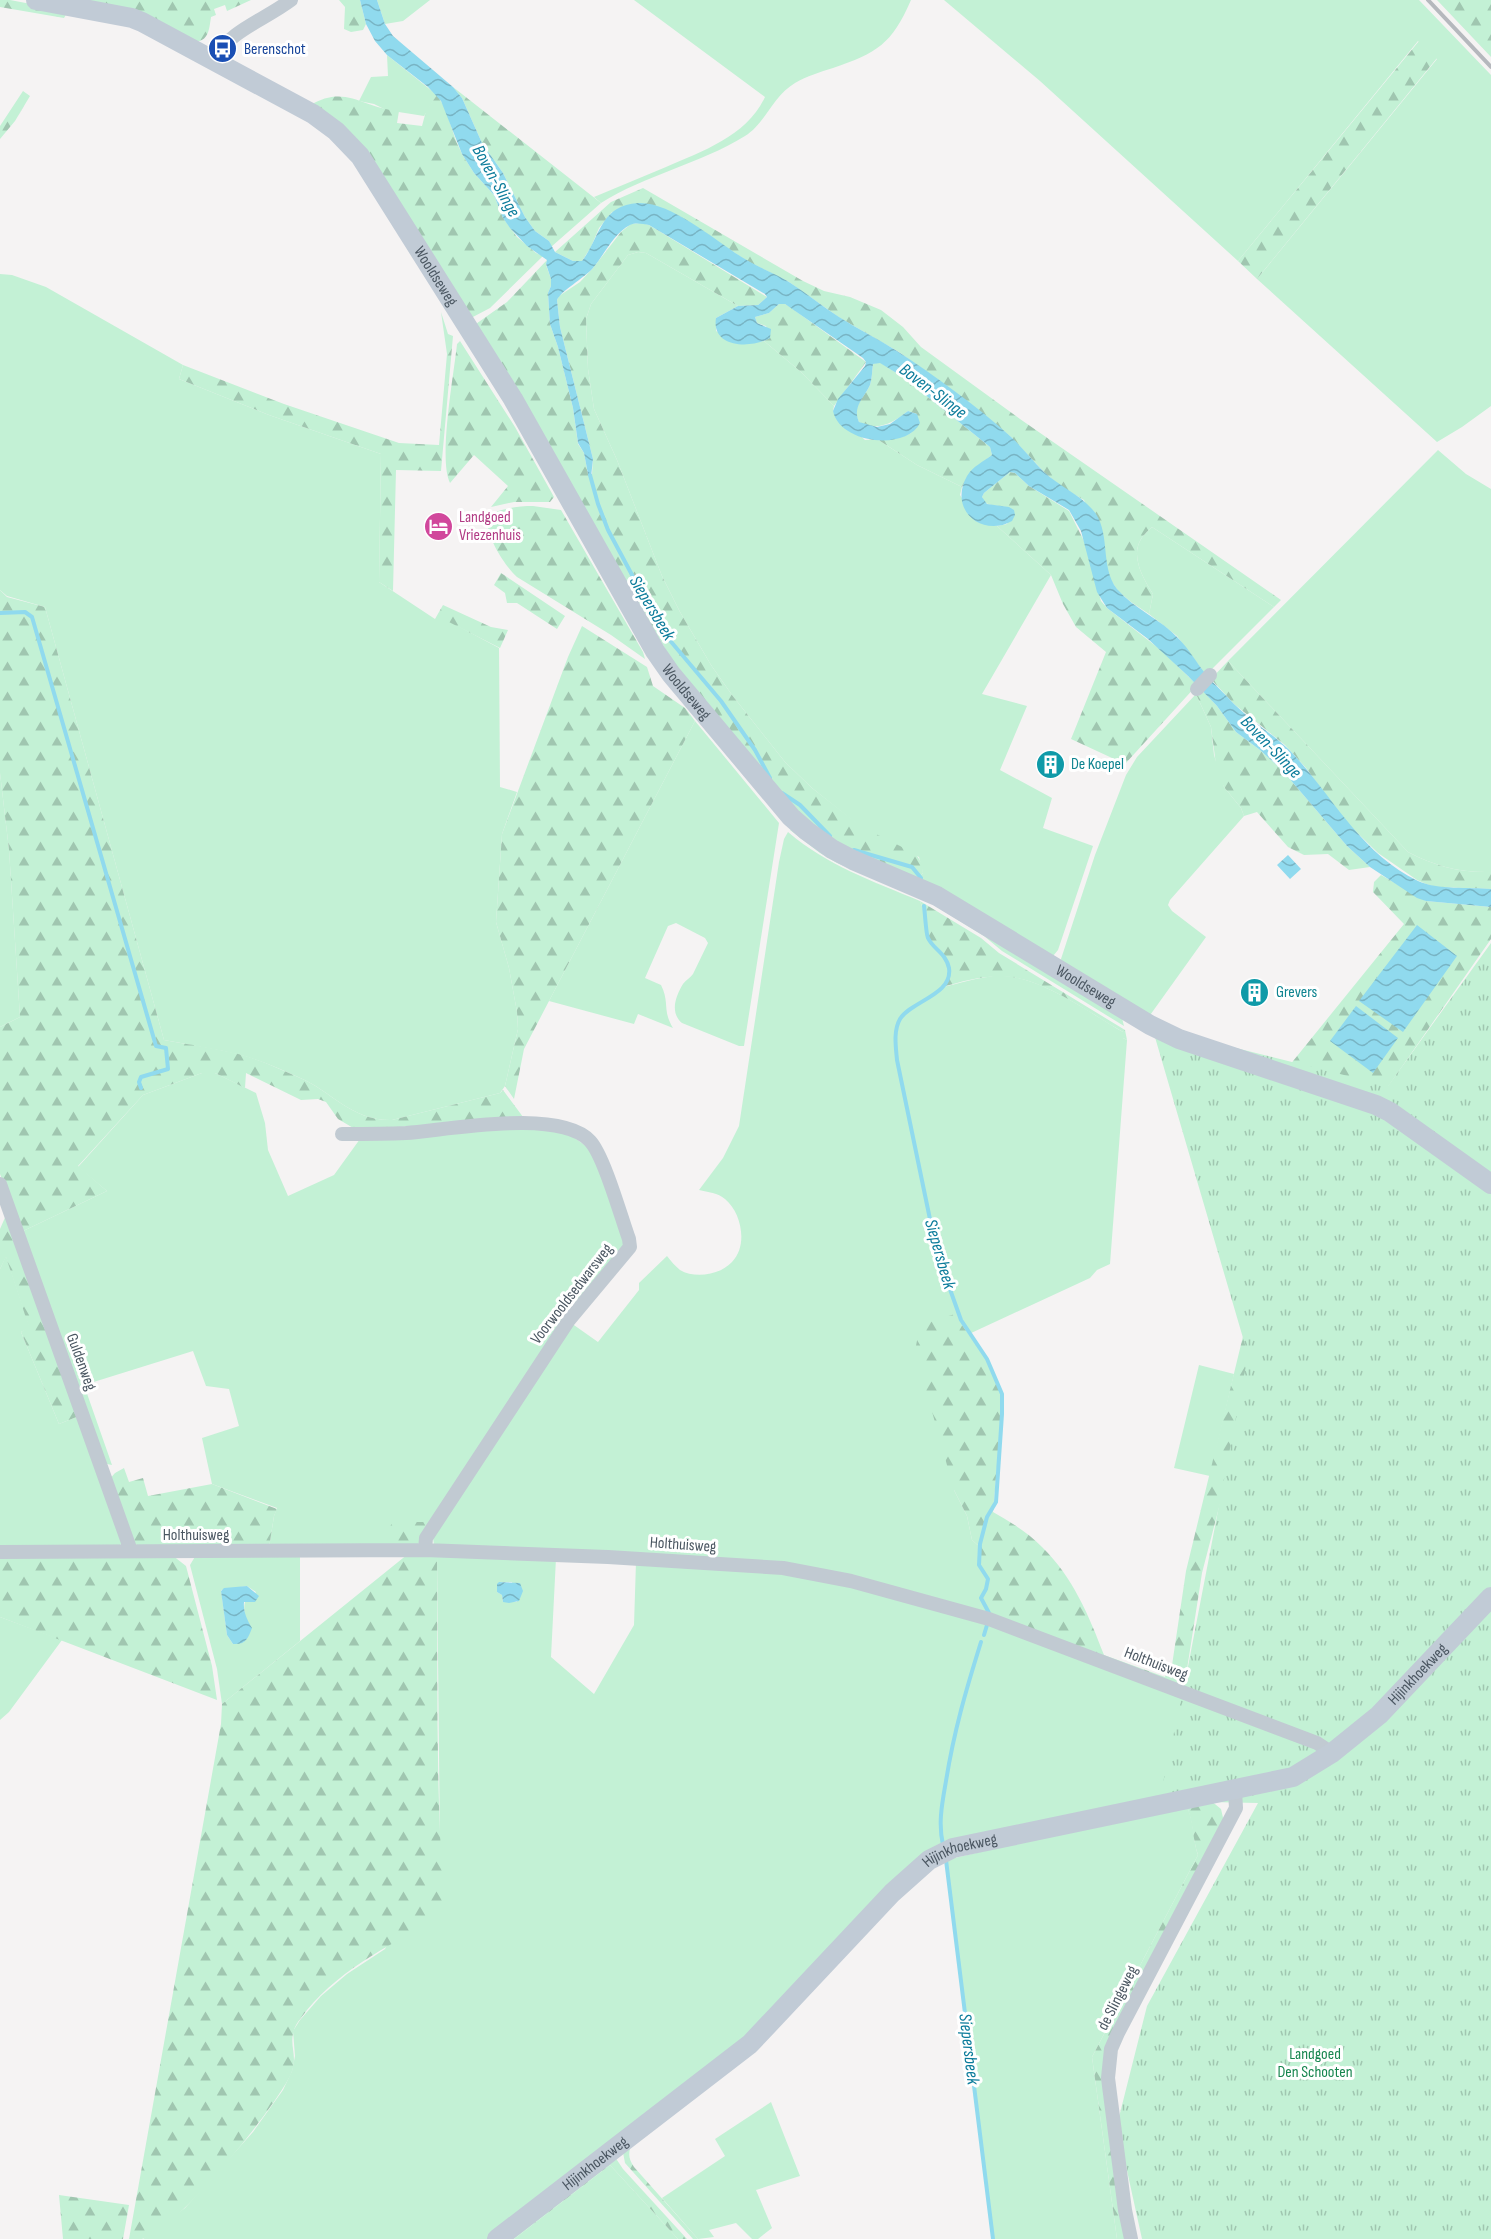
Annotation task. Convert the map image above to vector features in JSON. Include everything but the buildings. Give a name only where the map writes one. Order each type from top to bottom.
[{"type":"main road","name":"Wooldseweg","points":[[36,0],[132,18],[214,59],[313,114],[336,131],[360,156],[513,399],[655,651],[671,674],[791,817],[807,831],[832,849],[853,860],[937,896],[1150,1025],[1179,1040],[1376,1105],[1390,1112],[1491,1184]]},
{"type":"main road","name":"Hijinkhoekweg","points":[[496,2239],[750,2044],[892,1893],[929,1860],[954,1848],[1235,1791],[1293,1777],[1332,1753],[1379,1714],[1491,1596]]},
{"type":"street","points":[[214,59],[222,45],[239,31],[272,14],[291,0]]},
{"type":"street","points":[[1197,689],[1210,675]]},
{"type":"street","name":"Voorwooldsedwarsweg","points":[[342,1134],[404,1133],[522,1123],[553,1125],[575,1131],[589,1140],[598,1155],[629,1239],[630,1247],[568,1320],[514,1401],[426,1538],[425,1550]]},
{"type":"street","name":"Guldenweg","points":[[0,1184],[131,1551]]},
{"type":"street","name":"Holthuisweg","points":[[0,1552],[425,1550],[608,1557],[783,1568],[851,1581],[988,1619],[1317,1743],[1332,1753]]},
{"type":"street","name":"de Slingeweg","points":[[1131,2239],[1125,2210],[1108,2078],[1111,2049],[1236,1808],[1235,1791]]},
{"type":"green space","points":[[0,0],[68,11],[64,18],[0,7]]},
{"type":"green space","points":[[70,0],[251,0],[227,11],[225,5],[214,9],[216,15],[211,17],[207,34],[203,40],[194,42]]},
{"type":"green space","points":[[339,0],[360,0],[366,24],[363,30],[351,32],[344,29],[345,7]]},
{"type":"green space","points":[[377,0],[430,0],[403,21],[385,24]]},
{"type":"green space","points":[[634,0],[911,0],[897,27],[881,45],[848,63],[795,83],[780,96],[758,125],[745,136],[728,146],[618,193],[601,203],[594,197],[723,141],[747,122],[765,97]]},
{"type":"green space","points":[[944,0],[1419,0],[1491,75],[1491,406],[1437,442],[1257,279],[1437,59],[1418,41],[1238,261],[1040,81]]},
{"type":"green space","points":[[1437,0],[1491,0],[1491,57]]},
{"type":"green space","points":[[1419,41],[1437,58],[1257,279],[1238,261]]},
{"type":"green space","points":[[387,55],[437,95],[424,116],[386,110],[374,104],[359,101],[371,77],[388,76]]},
{"type":"green space","points":[[453,87],[601,203],[551,247],[549,241],[535,231],[525,217],[503,173],[482,143],[462,98]]},
{"type":"green space","points":[[23,91],[30,96],[15,121],[0,139],[0,126]]},
{"type":"green space","points":[[437,95],[445,108],[462,154],[474,173],[494,195],[503,218],[517,237],[543,256],[490,308],[471,318],[433,263],[309,106],[322,100],[344,97],[399,111],[397,123],[422,126],[426,111]]},
{"type":"green space","points":[[643,188],[803,281],[824,291],[850,297],[881,310],[903,327],[921,347],[1020,419],[1281,600],[1274,607],[1152,527],[1141,539],[1137,554],[1143,576],[1153,594],[1149,614],[1118,591],[1109,577],[1084,500],[1063,488],[1045,473],[1011,437],[899,352],[840,318],[789,282],[747,261],[679,216],[648,204],[612,212],[599,228],[582,261],[573,261],[555,252],[611,202]]},
{"type":"green space","points":[[631,224],[649,225],[767,297],[758,305],[738,306],[646,253],[638,252],[628,255],[591,304],[586,319],[588,369],[594,409],[617,460],[662,576],[711,665],[785,762],[812,788],[862,827],[916,854],[922,864],[923,873],[916,880],[820,836],[685,682],[473,326],[507,302],[547,260],[546,265],[551,279],[548,293],[550,324],[573,408],[578,444],[584,453],[588,474],[592,474],[593,459],[560,327],[557,300],[559,296],[580,282],[621,232]]},
{"type":"green space","points":[[638,252],[646,253],[738,306],[716,318],[716,331],[738,344],[764,341],[801,372],[834,406],[833,411],[865,440],[877,439],[917,465],[962,487],[960,495],[978,522],[997,526],[1051,575],[982,694],[1027,706],[1000,770],[1052,798],[1043,828],[1093,846],[1058,950],[1053,956],[916,880],[923,873],[919,857],[862,828],[812,788],[785,762],[711,665],[662,576],[617,460],[594,409],[588,369],[586,319],[591,304],[628,255]]},
{"type":"green space","points":[[0,274],[12,275],[46,287],[183,365],[179,379],[269,415],[381,454],[379,582],[435,619],[443,618],[499,648],[500,787],[517,792],[502,834],[496,922],[509,968],[518,1029],[505,1086],[500,1093],[392,1120],[378,1119],[353,1111],[310,1083],[263,1062],[232,1053],[164,1040],[45,607],[7,596],[0,590]]},
{"type":"green space","points":[[779,304],[790,307],[866,362],[834,406],[801,372],[764,341],[770,337],[766,326],[757,323],[755,317],[769,313]]},
{"type":"green space","points":[[441,312],[448,334],[453,336],[441,471],[396,470],[393,591],[379,582],[381,454],[269,415],[179,379],[183,365],[284,404],[399,443],[439,445],[447,354]]},
{"type":"green space","points":[[460,341],[515,427],[554,497],[550,502],[514,502],[491,507],[508,486],[474,455],[450,483],[447,471],[446,436],[457,344]]},
{"type":"green space","points":[[881,363],[903,377],[990,447],[992,455],[971,473],[962,487],[917,465],[877,439],[902,437],[911,433],[917,414],[908,411],[885,425],[878,426],[859,422],[857,407],[870,385],[873,364]]},
{"type":"green space","points":[[1438,450],[1466,474],[1491,489],[1491,872],[1448,868],[1408,852],[1228,661]]},
{"type":"green space","points":[[1010,472],[1015,473],[1029,486],[1069,511],[1085,543],[1101,601],[1162,651],[1197,685],[1125,764],[1071,739],[1106,652],[1076,627],[1051,575],[997,526],[1007,524],[1013,510],[984,502],[982,497],[984,493]]},
{"type":"green space","points":[[533,506],[561,510],[645,659],[611,635],[517,577],[507,565],[492,541],[488,517],[503,510]]},
{"type":"green space","points":[[1152,527],[1274,607],[1206,675],[1177,636],[1149,614],[1153,594],[1143,576],[1137,554],[1141,539]]},
{"type":"green space","points":[[501,573],[565,616],[557,629],[517,603],[507,603],[505,593],[494,585]]},
{"type":"green space","points":[[0,590],[7,597],[45,607],[164,1040],[222,1050],[256,1059],[310,1083],[353,1111],[378,1119],[392,1120],[500,1093],[503,1090],[526,1121],[355,1129],[338,1119],[326,1102],[318,1099],[301,1100],[246,1073],[245,1088],[215,1073],[202,1073],[143,1095],[78,1166],[107,1191],[21,1232],[0,1174],[0,1027],[20,1017],[9,850],[0,773]]},
{"type":"green space","points":[[443,605],[491,627],[508,630],[500,648],[443,619],[435,619]]},
{"type":"green space","points":[[582,626],[647,667],[653,686],[685,708],[695,721],[524,1049],[514,1099],[505,1086],[518,1029],[517,1012],[509,968],[496,922],[502,834],[568,657]]},
{"type":"green space","points":[[1228,661],[1408,852],[1448,868],[1491,872],[1491,889],[1436,887],[1426,884],[1378,853],[1345,821],[1306,768],[1285,745],[1234,704],[1211,679]]},
{"type":"green space","points":[[1201,689],[1236,732],[1282,770],[1347,846],[1370,867],[1349,870],[1328,854],[1304,855],[1288,847],[1257,812],[1244,816],[1241,808],[1224,787],[1217,772],[1211,727],[1196,694]]},
{"type":"green space","points":[[1196,694],[1211,727],[1214,755],[1224,787],[1241,808],[1244,816],[1170,900],[1168,905],[1172,911],[1206,937],[1148,1018],[1062,964],[1061,959],[1095,855],[1126,775],[1137,757]]},
{"type":"green space","points":[[695,721],[779,823],[744,1046],[682,1023],[678,1019],[675,1005],[678,994],[683,984],[693,974],[708,943],[705,938],[676,923],[668,926],[645,978],[661,985],[673,1028],[638,1014],[634,1024],[549,1001]]},
{"type":"green space","points":[[0,773],[9,850],[20,1017],[0,1027]]},
{"type":"green space","points":[[797,828],[914,889],[1121,1014],[1124,1026],[1002,951],[984,936],[921,897],[837,863],[820,853],[790,830]]},
{"type":"green space","points":[[788,832],[835,864],[920,901],[926,917],[926,934],[942,952],[948,965],[949,974],[943,987],[993,976],[1009,976],[1026,980],[1078,1004],[1123,1032],[1123,1038],[1127,1040],[1110,1264],[1097,1270],[1090,1278],[969,1334],[962,1325],[954,1490],[967,1516],[972,1540],[980,1547],[979,1563],[988,1581],[981,1598],[988,1608],[989,1615],[851,1577],[434,1546],[433,1537],[571,1323],[598,1342],[639,1290],[639,1283],[667,1256],[680,1270],[700,1275],[721,1270],[737,1255],[741,1230],[736,1212],[722,1197],[699,1190],[723,1158],[739,1126],[779,862],[784,839]]},
{"type":"green space","points":[[1381,875],[1426,901],[1491,907],[1491,939],[1378,1101],[1285,1071],[1404,924],[1373,892],[1374,882]]},
{"type":"green space","points":[[920,901],[981,938],[999,953],[1125,1030],[1127,1040],[1123,1038],[1123,1032],[1083,1008],[1040,985],[1025,980],[994,976],[943,987],[949,974],[948,965],[942,952],[927,937],[926,917]]},
{"type":"green space","name":"Landgoed Den Schooten","points":[[1491,943],[1491,2239],[1142,2239],[1117,2125],[1147,2006],[1258,1803],[1159,1801],[1185,1682],[1248,1355],[1152,1027],[1388,1086]]},
{"type":"green space","points":[[202,1073],[215,1073],[256,1093],[265,1123],[268,1150],[288,1196],[334,1175],[360,1139],[507,1125],[568,1133],[594,1152],[626,1242],[431,1522],[377,1546],[269,1548],[277,1508],[212,1484],[202,1438],[239,1426],[229,1389],[206,1386],[193,1351],[84,1385],[112,1465],[102,1463],[21,1232],[107,1191],[78,1167],[143,1095]]},
{"type":"green space","points":[[7,1213],[79,1416],[59,1424],[21,1332],[29,1327],[6,1257],[0,1269],[0,1229]]},
{"type":"green space","points":[[6,1256],[30,1328],[21,1332],[59,1424],[79,1416],[123,1542],[116,1549],[0,1549],[0,1269]]},
{"type":"green space","points":[[958,1313],[962,1325],[987,1360],[1001,1394],[1001,1421],[993,1512],[1031,1537],[1063,1571],[1086,1612],[1104,1655],[1165,1677],[1166,1673],[1171,1672],[1186,1571],[1245,1328],[1252,1380],[1202,1573],[1185,1682],[1180,1687],[989,1615],[988,1608],[981,1598],[988,1581],[979,1563],[980,1547],[972,1540],[967,1516],[954,1490],[915,1351],[920,1325]]},
{"type":"green space","points":[[1199,1365],[1234,1374],[1210,1476],[1174,1468]]},
{"type":"green space","points":[[124,1468],[129,1482],[143,1478],[148,1496],[212,1484],[277,1509],[269,1548],[144,1548],[135,1544],[108,1481]]},
{"type":"green space","points":[[393,1522],[431,1522],[417,1546],[377,1546]]},
{"type":"green space","points":[[300,1554],[300,1641],[222,1704],[217,1669],[190,1565],[196,1555]],"holes":[[[247,1586],[256,1592],[250,1602],[245,1602],[244,1605],[250,1625],[248,1635],[233,1644],[227,1635],[221,1590]]]},
{"type":"green space","points":[[408,1554],[437,1555],[438,1779],[445,1914],[372,1956],[321,1995],[295,2027],[292,2039],[294,2063],[291,2074],[246,2139],[178,2215],[158,2231],[142,2239],[129,2239],[221,1724],[222,1704]]},
{"type":"green space","points":[[172,1555],[186,1566],[212,1666],[217,1700],[0,1617],[0,1556]]},
{"type":"green space","points":[[437,1555],[556,1558],[551,1657],[594,1694],[634,1625],[636,1562],[766,1570],[848,1584],[985,1622],[1186,1697],[1173,1799],[958,1843],[753,2036],[490,2239],[143,2239],[185,2208],[253,2132],[283,2090],[292,2071],[295,2056],[293,2031],[300,2020],[321,1996],[347,1974],[385,1949],[440,1852]],"holes":[[[499,1582],[512,1582],[517,1602],[503,1602],[502,1595],[497,1592]]]},
{"type":"green space","points":[[0,1617],[62,1640],[9,1712],[0,1720]]},
{"type":"green space","points":[[1210,1800],[1221,1809],[1224,1822],[1108,2049],[1128,2239],[1117,2239],[1092,2057],[1198,1855],[1186,1804]]},
{"type":"green space","points":[[1186,1804],[1198,1855],[1092,2057],[1117,2239],[993,2239],[946,1860]]},
{"type":"green space","points":[[771,2102],[800,2176],[756,2190],[772,2228],[758,2239],[752,2239],[736,2223],[709,2230],[714,2237],[698,2239],[662,2198],[725,2156],[715,2139]]},
{"type":"green space","points":[[632,2143],[629,2155],[634,2167],[698,2239],[693,2239],[625,2163],[622,2147]]},
{"type":"green space","points":[[615,2157],[623,2169],[687,2239],[678,2239],[610,2165],[514,2239],[503,2239]]},
{"type":"green space","points":[[610,2165],[678,2239],[514,2239]]},
{"type":"green space","points":[[59,2195],[129,2205],[123,2239],[63,2239]]},
{"type":"water","name":"Boven-Slinge","points":[[360,0],[377,0],[385,24],[393,36],[453,87],[462,98],[482,143],[503,173],[525,217],[535,231],[549,241],[555,252],[573,261],[582,261],[608,216],[625,205],[651,204],[694,224],[745,259],[789,282],[839,317],[926,371],[997,425],[1044,472],[1092,509],[1102,527],[1108,570],[1117,589],[1172,632],[1208,677],[1234,704],[1288,749],[1350,824],[1380,856],[1426,884],[1491,889],[1491,907],[1426,901],[1417,898],[1370,867],[1347,846],[1282,770],[1236,732],[1217,706],[1188,676],[1148,639],[1107,608],[1097,592],[1081,531],[1069,510],[1029,486],[1015,473],[1010,472],[982,497],[987,504],[1009,507],[1014,510],[1015,515],[1012,521],[990,526],[971,518],[962,500],[962,488],[969,473],[992,455],[990,447],[903,377],[880,363],[873,364],[870,385],[858,407],[859,422],[877,427],[890,424],[908,411],[917,414],[920,423],[913,432],[901,438],[888,440],[860,437],[848,431],[838,422],[833,411],[838,399],[865,366],[866,362],[863,358],[785,304],[779,304],[769,313],[755,317],[757,323],[771,329],[770,338],[753,344],[726,340],[716,328],[716,318],[738,306],[758,305],[767,297],[765,294],[649,225],[635,224],[624,229],[593,268],[557,300],[560,327],[593,459],[591,477],[588,474],[584,453],[578,443],[573,408],[550,324],[548,293],[551,279],[546,264],[547,260],[527,246],[503,218],[494,195],[474,173],[462,154],[441,101],[428,87],[387,55],[375,41],[366,24]]},
{"type":"water","points":[[1288,855],[1301,869],[1290,879],[1277,865]]},
{"type":"water","points":[[1417,925],[1457,956],[1403,1032],[1359,1001]]},
{"type":"water","points":[[1356,1006],[1398,1038],[1373,1073],[1330,1041]]},
{"type":"water","points":[[499,1582],[520,1583],[523,1591],[519,1601],[503,1602],[502,1595],[497,1592]]},
{"type":"water","points":[[247,1586],[259,1596],[255,1602],[244,1602],[244,1609],[252,1628],[244,1642],[233,1644],[227,1635],[221,1591],[224,1588]]},
{"type":"waterway","name":"Siepersbeek","points":[[590,475],[608,530],[662,631],[721,701],[755,750],[770,778]]},
{"type":"waterway","points":[[0,613],[25,612],[32,617],[156,1046],[166,1048],[168,1069],[141,1077],[139,1082],[141,1088]]},
{"type":"waterway","name":"Siepersbeek","points":[[782,793],[800,805],[830,836]]},
{"type":"waterway","name":"Siepersbeek","points":[[854,850],[912,867],[921,878]]},
{"type":"waterway","name":"Siepersbeek","points":[[924,906],[928,938],[947,963],[948,977],[945,985],[900,1019],[896,1034],[896,1050],[937,1253],[961,1320],[987,1359],[1002,1394],[996,1502],[987,1517],[980,1544],[979,1565],[988,1579],[981,1598],[989,1613]]},
{"type":"waterway","name":"Siepersbeek","points":[[984,1635],[987,1625]]},
{"type":"waterway","name":"Siepersbeek","points":[[943,1845],[941,1813],[949,1763],[981,1642]]},
{"type":"waterway","name":"Siepersbeek","points":[[946,1860],[993,2239]]},
{"type":"railway","points":[[1428,0],[1491,67]]},
{"type":"place","name":"Berenschot","points":[[223,49]]},
{"type":"place","name":"Landgoed Vriezenhuis","points":[[438,526]]},
{"type":"place","name":"De Koepel","points":[[1050,764]]},
{"type":"place","name":"Grevers","points":[[1255,992]]}]
